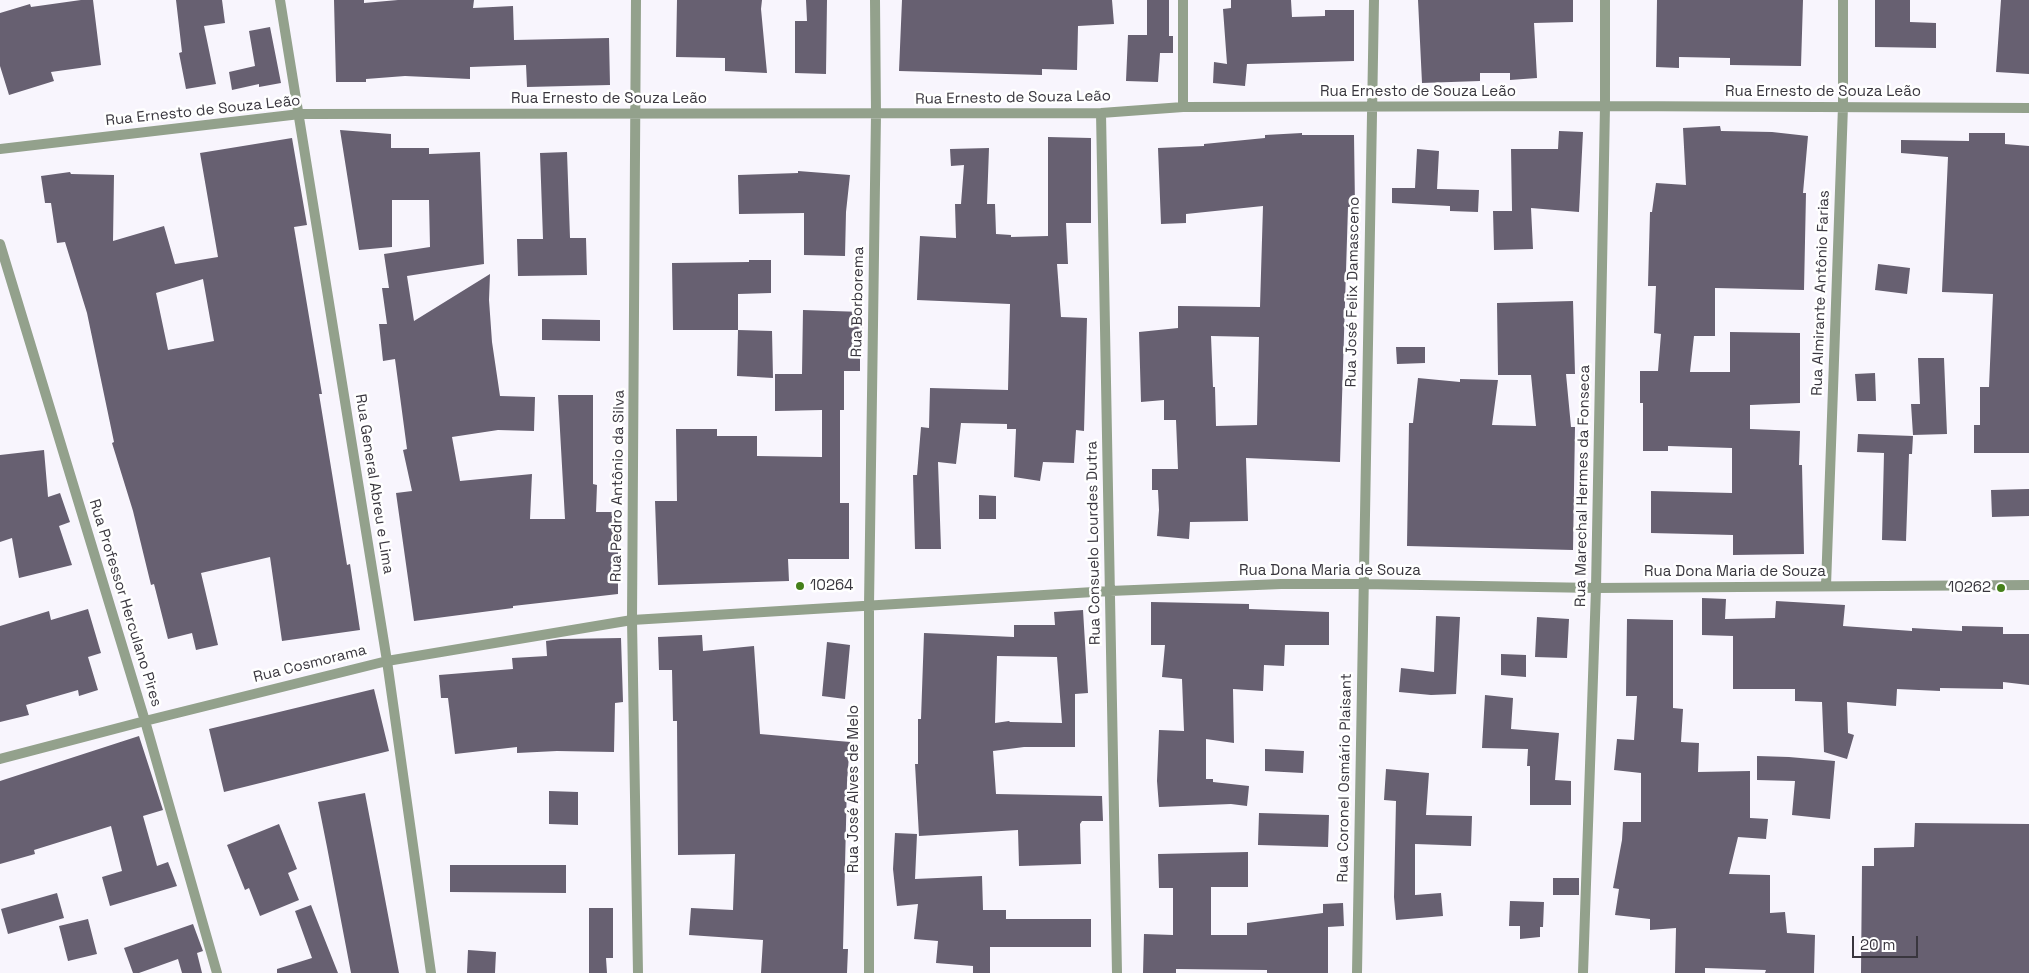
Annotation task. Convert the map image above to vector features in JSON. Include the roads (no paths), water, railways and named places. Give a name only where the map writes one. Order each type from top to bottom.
[{"type":"street","name":"Rua General Abreu e Lima","points":[[280,0],[300,114],[387,661],[431,973]]},
{"type":"street","name":"Rua Pedro Antônio da Silva","points":[[636,0],[637,114],[632,620],[638,973]]},
{"type":"street","name":"Rua Borborema","points":[[869,605],[876,114],[875,0]]},
{"type":"street","points":[[1183,0],[1183,107]]},
{"type":"street","name":"Rua José Felix Damasceno","points":[[1363,584],[1374,0]]},
{"type":"street","name":"Rua Marechal Hermes da Fonseca","points":[[1583,973],[1596,588],[1605,106],[1605,0]]},
{"type":"street","name":"Rua Almirante Antônio Farias","points":[[1826,586],[1843,106],[1843,0]]},
{"type":"street","name":"Rua Ernesto de Souza Leão","points":[[0,149],[300,114],[1101,113],[1183,107],[1843,106],[2029,108]]},
{"type":"street","name":"Rua Consuelo Lourdes Dutra","points":[[1101,113],[1117,973]]},
{"type":"street","name":"Rua Professor Herculano Pires","points":[[0,244],[145,720],[217,973]]},
{"type":"street","name":"Rua Dona Maria de Souza","points":[[632,620],[1110,591],[1281,584],[1596,588],[2029,585]]},
{"type":"street","name":"Rua Coronel Osmário Plaisant","points":[[1357,973],[1363,584]]},
{"type":"street","name":"Rua José Alves de Melo","points":[[869,605],[869,973]]},
{"type":"street","name":"Rua Cosmorama","points":[[0,759],[145,720],[387,661],[632,620]]},
{"type":"place","name":"10264","points":[[800,586]]},
{"type":"place","name":"10262","points":[[2001,588]]}]
